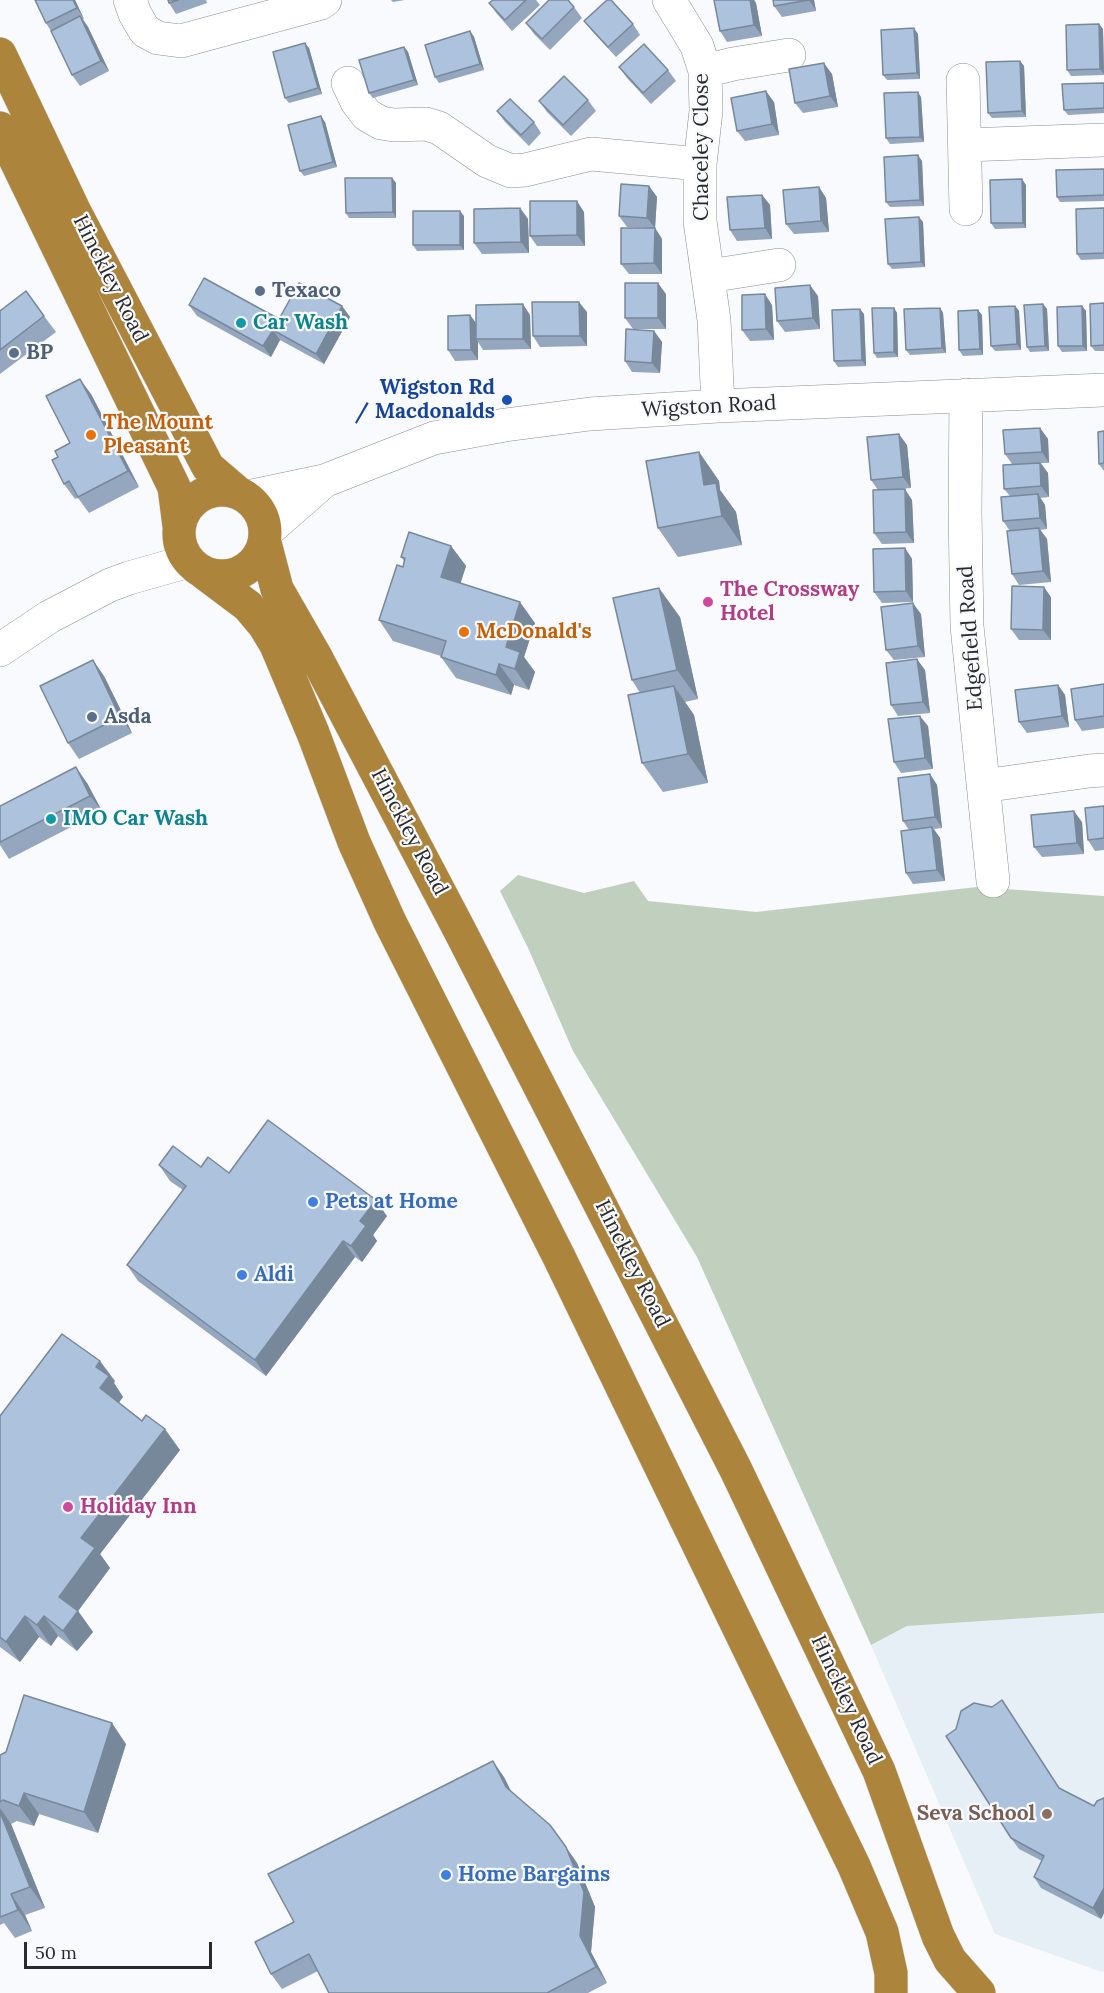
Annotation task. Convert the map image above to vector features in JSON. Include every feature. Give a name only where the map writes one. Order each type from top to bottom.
[{"type":"highway","name":"Hinckley Road","points":[[0,54],[75,212],[208,467],[242,494]]},
{"type":"highway","name":"Hinckley Road","points":[[0,128],[174,487],[188,550]]},
{"type":"highway","points":[[188,550],[224,577],[246,570],[259,557],[266,538],[261,512],[242,494],[215,490],[197,497],[184,511],[188,550],[248,606],[264,625],[276,645],[313,733],[354,842],[390,922],[559,1257],[854,1866],[882,1932],[891,1973],[891,1993]]},
{"type":"highway","name":"Hinckley Road","points":[[266,538],[277,589],[316,657],[459,929],[736,1470],[879,1771],[938,1936],[950,1960],[979,1993]]},
{"type":"street","points":[[130,0],[145,31],[158,38],[181,41],[325,0]]},
{"type":"street","name":"Chaceley Close","points":[[672,1],[697,46],[705,71],[706,111],[700,164],[700,220],[709,276],[718,367],[718,406]]},
{"type":"street","points":[[705,71],[789,55]]},
{"type":"street","points":[[963,80],[966,209]]},
{"type":"street","points":[[348,84],[357,102],[368,115],[381,123],[426,124],[439,128],[487,161],[511,171],[525,170],[591,154],[700,164]]},
{"type":"street","points":[[965,145],[1104,140]]},
{"type":"street","points":[[709,276],[779,265]]},
{"type":"street","name":"Wigston Road","points":[[242,494],[324,481],[434,438],[505,425],[590,414],[718,406],[1104,390]]},
{"type":"street","name":"Edgefield Road","points":[[966,395],[967,626],[993,881]]},
{"type":"street","name":"Wigston Road","points":[[266,538],[324,481]]},
{"type":"street","points":[[0,650],[49,617],[90,595],[188,550]]},
{"type":"street","points":[[983,786],[1104,770]]},
{"type":"shaded area","points":[[1104,1613],[1104,1971],[1102,1972],[995,1934],[871,1645],[907,1626]]},
{"type":"green space","points":[[518,875],[584,893],[634,881],[648,901],[756,912],[977,887],[1104,896],[1104,1613],[907,1626],[871,1645],[697,1257],[573,1051],[529,950],[500,891]]},
{"type":"building","points":[[35,0],[73,0],[77,8],[46,23]]},
{"type":"building","points":[[493,0],[526,0],[505,20],[489,3]]},
{"type":"building","points":[[549,0],[568,0],[574,7],[542,39],[526,23]]},
{"type":"building","points":[[607,0],[611,0],[633,24],[608,47],[584,21]]},
{"type":"building","points":[[714,0],[750,0],[754,25],[720,31]]},
{"type":"building","points":[[773,0],[809,0],[774,6]]},
{"type":"building","points":[[80,16],[101,61],[72,75],[51,31]]},
{"type":"building","points":[[1099,24],[1100,69],[1067,70],[1066,25]]},
{"type":"building","points":[[914,28],[917,73],[883,75],[881,30]]},
{"type":"building","points":[[470,31],[480,64],[435,77],[425,45]]},
{"type":"building","points":[[305,43],[318,88],[285,98],[273,52]]},
{"type":"building","points":[[644,44],[668,70],[643,93],[619,67]]},
{"type":"building","points":[[404,47],[414,80],[369,93],[359,60]]},
{"type":"building","points":[[1020,61],[1022,111],[988,113],[986,62]]},
{"type":"building","points":[[824,63],[830,96],[795,103],[789,69]]},
{"type":"building","points":[[564,76],[588,100],[563,125],[539,101]]},
{"type":"building","points":[[1104,83],[1104,108],[1064,110],[1062,84]]},
{"type":"building","points":[[766,91],[772,124],[737,131],[731,98]]},
{"type":"building","points":[[918,92],[920,137],[886,138],[884,93]]},
{"type":"building","points":[[510,99],[534,122],[521,135],[497,111]]},
{"type":"building","points":[[321,116],[333,162],[300,171],[288,125]]},
{"type":"building","points":[[918,155],[920,200],[886,202],[884,157]]},
{"type":"building","points":[[1104,169],[1104,195],[1057,197],[1056,170]]},
{"type":"building","points":[[345,178],[392,178],[393,212],[346,213]]},
{"type":"building","points":[[1022,179],[1023,223],[991,223],[990,180]]},
{"type":"building","points":[[621,184],[649,186],[647,218],[619,216]]},
{"type":"building","points":[[819,187],[821,221],[786,224],[783,190]]},
{"type":"building","points":[[762,195],[765,228],[730,230],[727,197]]},
{"type":"building","points":[[530,201],[577,201],[577,235],[530,236]]},
{"type":"building","points":[[520,208],[521,242],[474,243],[474,209]]},
{"type":"building","points":[[1104,208],[1104,253],[1077,254],[1076,209]]},
{"type":"building","points":[[413,211],[460,211],[460,245],[413,245]]},
{"type":"building","points":[[919,217],[921,262],[888,264],[885,219]]},
{"type":"building","points":[[621,228],[655,228],[654,263],[621,264]]},
{"type":"building","points":[[204,278],[279,319],[299,283],[342,306],[316,354],[273,330],[263,346],[189,305]]},
{"type":"building","points":[[625,283],[658,283],[658,318],[625,318]]},
{"type":"building","points":[[810,285],[813,318],[777,321],[775,288]]},
{"type":"building","points":[[26,291],[44,316],[0,350],[0,311]]},
{"type":"building","points":[[765,294],[766,329],[742,330],[742,295]]},
{"type":"building","points":[[532,302],[579,302],[580,336],[533,336]]},
{"type":"building","points":[[1104,303],[1104,345],[1091,346],[1090,304]]},
{"type":"building","points":[[523,304],[523,339],[476,339],[476,305]]},
{"type":"building","points":[[1043,304],[1045,346],[1027,347],[1024,305]]},
{"type":"building","points":[[1015,306],[1017,344],[991,346],[989,307]]},
{"type":"building","points":[[1082,306],[1083,346],[1058,346],[1057,307]]},
{"type":"building","points":[[872,308],[894,308],[894,352],[874,353]]},
{"type":"building","points":[[940,308],[942,348],[906,350],[904,309]]},
{"type":"building","points":[[860,309],[862,360],[834,361],[832,310]]},
{"type":"building","points":[[978,310],[980,349],[959,350],[958,311]]},
{"type":"building","points":[[470,315],[471,350],[448,350],[448,316]]},
{"type":"building","points":[[626,329],[654,331],[652,363],[625,361]]},
{"type":"building","name":"The Mount Pleasant","points":[[80,379],[128,471],[78,497],[69,481],[64,484],[52,460],[58,457],[55,451],[70,443],[46,396]]},
{"type":"building","points":[[1040,428],[1042,452],[1005,454],[1003,430]]},
{"type":"building","points":[[1104,431],[1104,463],[1099,464],[1098,432]]},
{"type":"building","points":[[899,434],[903,477],[871,480],[867,437]]},
{"type":"building","points":[[699,452],[704,485],[716,483],[722,516],[658,528],[646,461]]},
{"type":"building","points":[[1040,463],[1041,486],[1004,489],[1003,465]]},
{"type":"building","points":[[905,489],[906,532],[874,533],[873,490]]},
{"type":"building","points":[[1038,494],[1040,518],[1003,521],[1001,497]]},
{"type":"building","points":[[1039,528],[1043,571],[1012,574],[1007,531]]},
{"type":"building","name":"McDonald's","points":[[409,532],[451,546],[441,577],[520,602],[506,647],[520,652],[515,669],[499,664],[496,675],[441,657],[446,641],[379,620],[397,565],[403,567],[405,558],[401,557]]},
{"type":"building","points":[[905,548],[906,591],[874,592],[873,549]]},
{"type":"building","points":[[1012,586],[1044,587],[1043,630],[1011,629]]},
{"type":"building","points":[[659,588],[677,670],[632,680],[613,598]]},
{"type":"building","points":[[913,603],[918,646],[886,650],[881,607]]},
{"type":"building","points":[[917,659],[923,702],[891,705],[886,663]]},
{"type":"building","name":"Asda","points":[[93,660],[120,717],[68,743],[40,686]]},
{"type":"building","points":[[1104,684],[1104,716],[1075,720],[1071,689]]},
{"type":"building","points":[[1058,685],[1062,716],[1019,722],[1015,690]]},
{"type":"building","points":[[674,686],[688,754],[642,763],[628,695]]},
{"type":"building","points":[[920,716],[925,758],[894,762],[888,719]]},
{"type":"building","points":[[76,767],[90,796],[0,842],[0,806]]},
{"type":"building","points":[[930,774],[935,817],[903,821],[898,778]]},
{"type":"building","points":[[1104,806],[1104,838],[1088,840],[1085,808]]},
{"type":"building","points":[[1074,811],[1077,843],[1034,847],[1031,815]]},
{"type":"building","points":[[932,827],[937,870],[906,873],[901,831]]},
{"type":"building","name":"Aldi","points":[[268,1120],[376,1200],[360,1221],[366,1226],[351,1246],[343,1241],[255,1360],[127,1265],[186,1186],[159,1165],[173,1146],[201,1167],[208,1157],[229,1173]]},
{"type":"building","name":"Holiday Inn","points":[[62,1334],[100,1361],[96,1367],[109,1376],[100,1388],[142,1421],[146,1415],[165,1429],[81,1538],[95,1548],[59,1597],[78,1611],[63,1631],[44,1616],[37,1625],[25,1616],[6,1642],[0,1637],[0,1416]]},
{"type":"building","points":[[24,1695],[112,1723],[84,1812],[24,1793],[19,1806],[3,1800],[0,1802],[0,1755],[6,1752]]},
{"type":"building","name":"Seva School","points":[[1002,1700],[1059,1788],[1094,1806],[1097,1801],[1104,1798],[1104,1888],[1093,1908],[1034,1877],[1044,1856],[1011,1838],[946,1736],[956,1729],[961,1711],[974,1703],[992,1707]]},
{"type":"building","name":"Home Bargains","points":[[493,1761],[506,1787],[550,1825],[566,1847],[584,1892],[580,1936],[596,1967],[547,1993],[329,1993],[309,1954],[271,1974],[255,1942],[294,1922],[268,1874]]},
{"type":"building","points":[[0,1812],[30,1887],[11,1894],[18,1910],[0,1917]]},
{"type":"place","name":"Texaco","points":[[260,291]]},
{"type":"place","name":"Car Wash","points":[[241,323]]},
{"type":"place","name":"BP","points":[[14,353]]},
{"type":"place","name":"Wigston Rd / Macdonalds","points":[[507,400]]},
{"type":"place","name":"The Mount Pleasant","points":[[91,435]]},
{"type":"place","name":"The Crossway Hotel","points":[[708,602]]},
{"type":"place","name":"McDonald's","points":[[464,632]]},
{"type":"place","name":"Asda","points":[[92,717]]},
{"type":"place","name":"IMO Car Wash","points":[[51,819]]},
{"type":"place","name":"Pets at Home","points":[[313,1202]]},
{"type":"place","name":"Aldi","points":[[242,1275]]},
{"type":"place","name":"Holiday Inn","points":[[68,1507]]},
{"type":"place","name":"Seva School","points":[[1047,1814]]},
{"type":"place","name":"Home Bargains","points":[[446,1875]]}]
